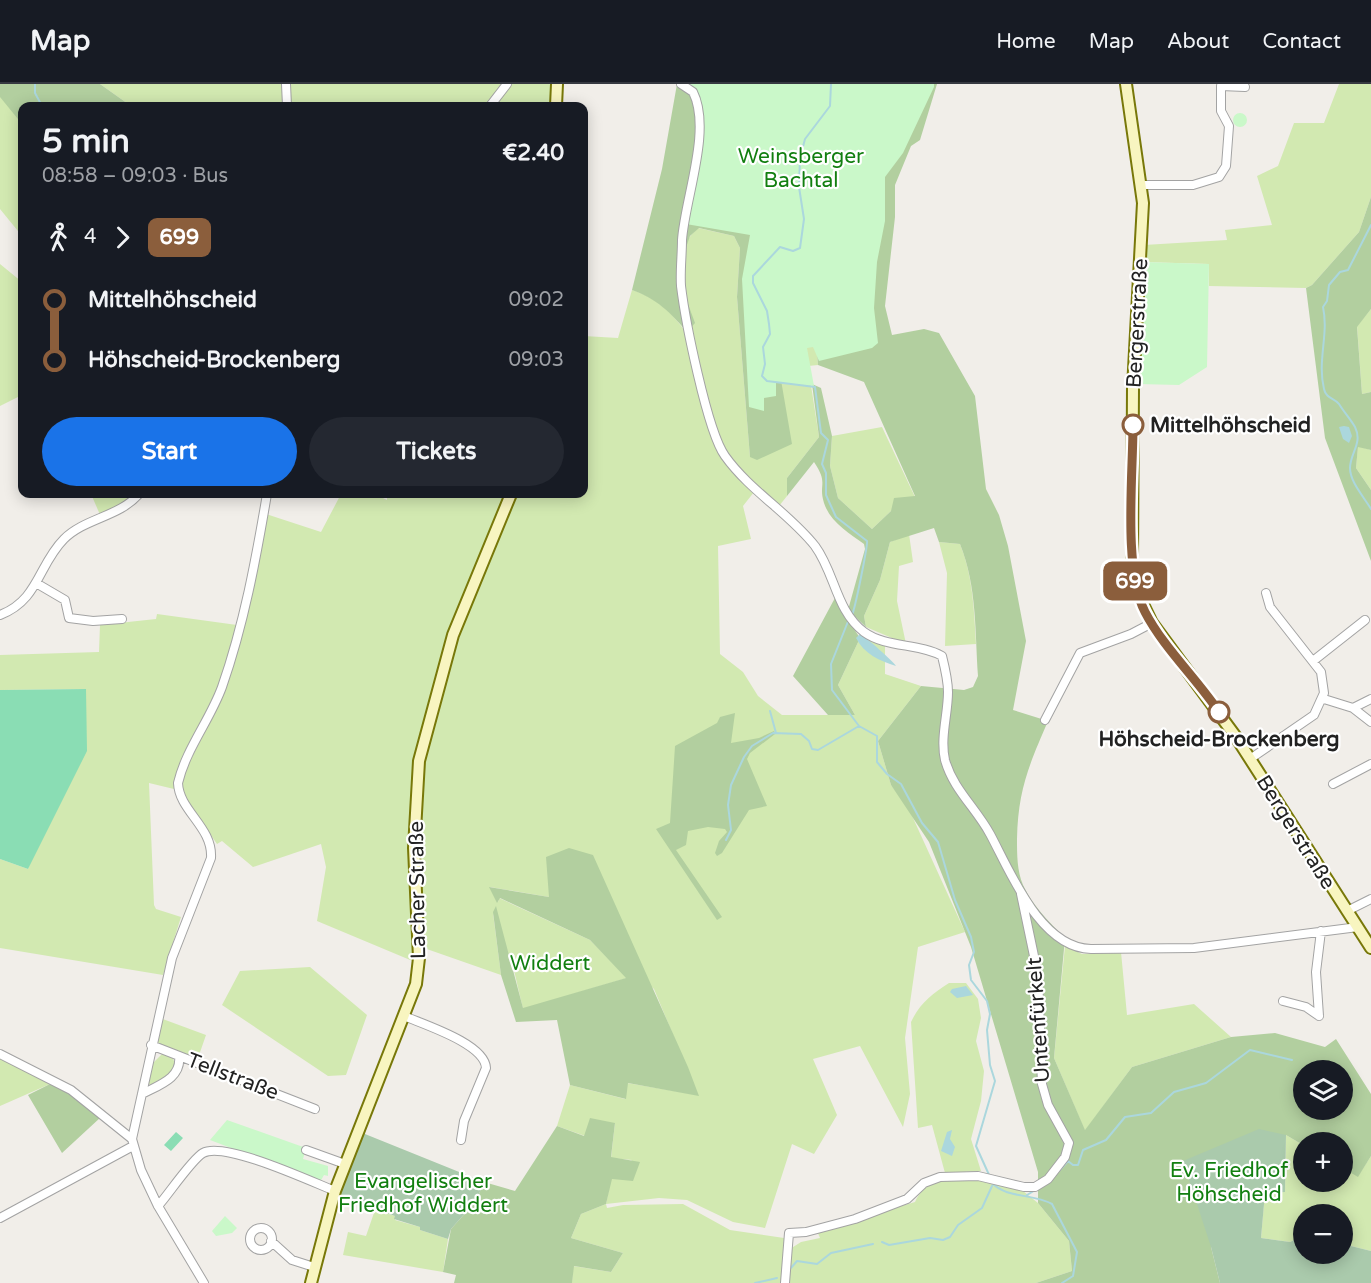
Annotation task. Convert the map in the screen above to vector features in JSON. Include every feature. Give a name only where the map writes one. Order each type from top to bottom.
[{"type":"street","points":[[286,84],[287,102]]},
{"type":"street","points":[[493,102],[507,84]]},
{"type":"street","points":[[556,102],[557,84]]},
{"type":"street","points":[[681,84],[693,92],[698,113],[697,151],[684,218],[681,287],[714,434],[727,459],[815,547],[851,617],[862,631],[873,637],[942,656],[948,685],[944,742],[948,767],[955,785],[990,834],[1007,872],[1020,893],[1056,934],[1086,949],[1194,948],[1358,927]]},
{"type":"street","name":"Bergerstraße","points":[[1126,84],[1141,185],[1143,218],[1133,388],[1132,564],[1139,596],[1152,623],[1216,707],[1371,948]]},
{"type":"street","points":[[1141,185],[1193,185],[1219,177],[1226,165],[1229,126],[1220,109],[1221,86],[1245,87]]},
{"type":"street","points":[[0,615],[22,604],[67,536],[118,511],[134,498]]},
{"type":"street","points":[[0,1218],[133,1142],[151,1045],[176,945],[212,858],[210,841],[180,795],[178,783],[217,699],[228,669],[252,582],[266,498]]},
{"type":"street","name":"Lacher Straße","points":[[311,1283],[334,1191],[404,1016],[419,965],[414,848],[419,760],[453,635],[509,498]]},
{"type":"street","points":[[36,583],[65,600],[69,618],[93,621],[122,619]]},
{"type":"street","points":[[1250,759],[1312,716],[1324,699],[1323,678],[1313,661],[1270,607],[1266,593]]},
{"type":"street","points":[[1313,661],[1365,620]]},
{"type":"street","points":[[1044,720],[1080,653],[1131,634],[1152,623]]},
{"type":"street","points":[[1324,699],[1353,708],[1371,722]]},
{"type":"street","points":[[1353,708],[1371,699]]},
{"type":"street","points":[[1333,784],[1371,764]]},
{"type":"street","name":"Untenfürkelt","points":[[785,1283],[789,1250],[787,1236],[791,1232],[806,1232],[889,1207],[907,1199],[924,1183],[932,1179],[962,1176],[984,1177],[1024,1187],[1038,1185],[1054,1171],[1069,1147],[1048,1105],[1042,1084],[1038,975],[1020,893]]},
{"type":"street","name":"Bergerstraße","points":[[1347,911],[1371,899]]},
{"type":"street","points":[[1284,1000],[1306,1007],[1319,1016],[1316,972],[1321,931]]},
{"type":"street","points":[[404,1016],[465,1044],[484,1059],[486,1068],[464,1121],[460,1140]]},
{"type":"street","name":"Tellstraße","points":[[151,1045],[315,1109]]},
{"type":"street","points":[[0,1054],[71,1090],[133,1142],[158,1206],[204,1283]]},
{"type":"street","points":[[142,1094],[174,1076],[179,1066],[179,1056]]},
{"type":"street","points":[[158,1206],[200,1155],[213,1150],[239,1154],[334,1191]]},
{"type":"street","points":[[306,1150],[345,1164]]},
{"type":"street","points":[[271,1241],[292,1260],[314,1268]]},
{"type":"green space","points":[[0,84],[100,84],[125,102],[18,102],[18,119],[0,97]]},
{"type":"green space","points":[[100,84],[284,84],[284,102],[125,102]]},
{"type":"green space","points":[[288,84],[504,84],[490,102],[289,102]]},
{"type":"green space","points":[[512,84],[551,84],[553,87],[553,102],[497,102]]},
{"type":"green space","points":[[677,84],[937,84],[920,140],[911,146],[895,185],[895,217],[885,306],[892,335],[924,329],[939,333],[975,396],[986,489],[999,515],[1008,546],[1026,641],[1013,710],[1048,721],[1022,792],[1017,851],[1023,885],[1041,913],[1065,938],[1054,1058],[1085,1130],[1132,1067],[1231,1037],[1275,1033],[1325,1047],[1336,1039],[1349,1060],[1293,1060],[1293,1120],[1353,1120],[1353,1066],[1371,1094],[1371,1156],[1358,1177],[1353,1174],[1353,1132],[1293,1132],[1293,1139],[1286,1135],[1211,1247],[1220,1283],[1036,1283],[1072,1271],[1069,1241],[1038,1203],[1038,1172],[971,947],[929,842],[891,785],[878,741],[921,686],[964,690],[973,687],[978,676],[970,576],[960,544],[939,542],[934,528],[890,542],[880,580],[864,616],[866,627],[848,610],[865,549],[864,544],[841,527],[827,510],[822,497],[821,475],[814,462],[787,496],[787,478],[819,437],[812,384],[821,388],[832,436],[830,466],[838,498],[872,529],[891,511],[894,498],[915,496],[864,382],[818,365],[812,287],[765,287],[792,444],[757,460],[750,457],[737,297],[740,248],[734,236],[699,228],[690,236],[677,274],[695,323],[687,332],[662,307],[632,290],[662,169]]},
{"type":"green space","name":"Weinsberger Bachtal","points":[[687,84],[934,84],[903,153],[885,177],[885,221],[877,262],[874,308],[878,343],[872,348],[819,361],[813,347],[807,348],[814,386],[776,382],[776,396],[764,398],[764,411],[749,407],[742,279],[750,235],[686,224],[700,114]]},
{"type":"green space","points":[[1339,84],[1371,84],[1371,197],[1359,232],[1312,285],[1306,288],[1209,286],[1209,264],[1143,262],[1144,245],[1227,240],[1225,230],[1272,225],[1257,176],[1278,166],[1294,123],[1324,123]]},
{"type":"green space","points":[[0,96],[18,118],[18,231],[0,209]]},
{"type":"green space","points":[[1240,113],[1245,115],[1247,120],[1245,125],[1240,127],[1235,125],[1233,120],[1235,115]]},
{"type":"green space","points":[[1371,197],[1371,309],[1357,327],[1362,394],[1371,392],[1371,450],[1358,447],[1356,468],[1371,490],[1371,561],[1325,438],[1306,288],[1312,285],[1359,232]]},
{"type":"green space","name":"Widdert","points":[[698,228],[734,236],[740,248],[737,297],[750,457],[780,368],[812,287],[818,365],[808,366],[819,437],[787,478],[787,496],[779,506],[758,487],[743,506],[751,539],[718,546],[720,654],[743,672],[758,696],[782,715],[855,715],[838,685],[860,638],[885,645],[885,674],[921,686],[878,741],[891,785],[908,807],[965,932],[918,947],[905,1038],[910,1094],[903,1127],[860,1046],[813,1059],[837,1115],[814,1154],[792,1144],[765,1228],[733,1222],[687,1200],[659,1198],[606,1204],[611,1179],[632,1160],[611,1158],[615,1123],[585,1136],[557,1126],[570,1085],[625,1099],[627,1083],[698,1095],[654,989],[549,897],[490,887],[498,902],[499,898],[590,940],[627,978],[523,1009],[513,966],[493,913],[501,975],[421,947],[419,774],[456,637],[512,498],[588,498],[588,336],[618,338],[632,290],[649,297],[662,306],[686,332],[680,291],[680,263],[683,250]]},
{"type":"green space","points":[[1143,262],[1209,264],[1207,367],[1179,385],[1137,384]]},
{"type":"green space","points":[[0,264],[18,279],[18,397],[0,406]]},
{"type":"green space","points":[[1371,309],[1371,392],[1362,394],[1357,326]]},
{"type":"green space","points":[[882,427],[915,497],[891,511],[872,529],[838,498],[830,466],[832,436]]},
{"type":"green space","points":[[1358,446],[1371,450],[1371,490],[1356,468]]},
{"type":"green space","points":[[93,498],[131,498],[101,517]]},
{"type":"green space","points":[[339,498],[383,498],[387,500],[387,498],[506,498],[450,634],[413,774],[415,962],[317,921],[326,867],[321,844],[253,867],[222,841],[217,844],[180,790],[182,777],[218,706],[266,514],[321,532]]},
{"type":"green space","points":[[909,534],[913,562],[899,566],[897,601],[906,644],[866,627],[864,616],[880,580],[890,542]]},
{"type":"green space","points":[[939,542],[960,544],[970,581],[976,644],[945,646],[947,573]]},
{"type":"green space","points":[[836,596],[860,638],[838,685],[855,715],[828,715],[793,676]]},
{"type":"green space","points":[[157,614],[237,625],[217,692],[180,770],[174,789],[149,783],[154,905],[156,909],[181,917],[163,975],[0,948],[0,859],[28,869],[86,689],[0,690],[0,655],[99,652],[100,625],[156,619]]},
{"type":"green space","points":[[86,689],[87,751],[28,869],[0,859],[0,690]]},
{"type":"green space","points":[[735,713],[731,743],[759,738],[774,731],[775,734],[750,753],[747,759],[767,806],[749,810],[722,853],[717,856],[715,853],[719,841],[727,832],[725,829],[708,827],[688,831],[686,845],[676,850],[722,917],[717,920],[656,829],[670,823],[675,746],[717,723],[720,717]]},
{"type":"green space","points":[[569,848],[593,855],[699,1096],[628,1083],[626,1099],[570,1085],[557,1020],[516,1022],[501,975],[493,912],[496,906],[523,1008],[626,978],[590,940],[500,898],[497,903],[489,887],[549,897],[546,857]]},
{"type":"green space","points":[[1065,946],[1082,954],[1121,952],[1127,1015],[1194,1004],[1231,1037],[1132,1067],[1085,1131],[1054,1058]]},
{"type":"green space","points":[[310,967],[367,1015],[346,1075],[328,1076],[222,1005],[240,971]]},
{"type":"green space","points":[[949,983],[966,983],[978,999],[981,1018],[976,1041],[984,1071],[981,1101],[971,1139],[981,1171],[945,1173],[932,1125],[918,1128],[911,1022],[918,1009]]},
{"type":"green space","points":[[160,1018],[206,1035],[198,1058],[153,1042]]},
{"type":"green space","points":[[162,1054],[172,1057],[176,1065],[172,1073],[150,1085],[148,1082],[153,1063]]},
{"type":"green space","points":[[0,1058],[50,1084],[0,1106]]},
{"type":"green space","points":[[50,1084],[66,1090],[101,1117],[62,1153],[28,1095]]},
{"type":"green space","points":[[590,1118],[615,1123],[611,1157],[640,1162],[633,1181],[612,1179],[606,1204],[581,1214],[571,1238],[623,1253],[611,1272],[574,1266],[572,1283],[454,1283],[456,1275],[443,1272],[451,1229],[476,1201],[484,1182],[515,1191],[557,1126],[584,1136]]},
{"type":"green space","points":[[227,1120],[306,1148],[303,1159],[328,1166],[328,1176],[324,1175],[320,1182],[210,1140]]},
{"type":"green space","name":"Ev. Friedhof Höhscheid","points":[[1259,1129],[1286,1135],[1285,1192],[1265,1193],[1261,1238],[1293,1241],[1293,1264],[1353,1264],[1353,1246],[1371,1251],[1371,1283],[1220,1283],[1211,1247],[1183,1161]]},
{"type":"green space","points":[[176,1132],[183,1138],[171,1151],[164,1145]]},
{"type":"green space","name":"Evangelischer Friedhof Widdert","points":[[360,1132],[484,1182],[476,1201],[451,1229],[448,1239],[394,1219],[395,1216],[336,1196]]},
{"type":"green space","points":[[1286,1135],[1293,1139],[1293,1192],[1353,1192],[1353,1173],[1358,1176],[1371,1156],[1371,1251],[1353,1246],[1353,1204],[1293,1204],[1293,1241],[1261,1238],[1265,1192],[1285,1192]]},
{"type":"green space","points":[[957,1178],[988,1181],[1023,1191],[1038,1203],[1069,1241],[1072,1271],[1036,1283],[787,1283],[790,1249],[801,1242],[820,1238],[817,1231],[915,1202],[932,1184]]},
{"type":"green space","points":[[606,1204],[607,1208],[623,1205],[683,1204],[730,1230],[784,1238],[786,1248],[783,1283],[572,1283],[573,1266],[611,1272],[623,1253],[571,1238],[581,1214]]},
{"type":"green space","points":[[375,1210],[395,1216],[395,1220],[420,1227],[420,1230],[448,1239],[443,1272],[343,1255],[348,1232],[366,1236]]},
{"type":"green space","points":[[225,1216],[237,1228],[232,1233],[216,1236],[212,1231]]},
{"type":"water","points":[[1339,427],[1349,427],[1352,436],[1349,443],[1343,439]]},
{"type":"water","points":[[860,634],[896,666],[868,653],[856,638]]},
{"type":"water","points":[[966,986],[973,995],[957,998],[950,992],[952,989]]},
{"type":"water","points":[[952,1130],[950,1139],[955,1147],[952,1156],[941,1151],[947,1132]]},
{"type":"waterway","points":[[35,84],[35,93],[40,102]]},
{"type":"waterway","points":[[831,84],[830,106],[805,139],[800,158],[799,187],[804,219],[800,248],[793,251],[780,247],[753,276],[753,283],[767,311],[770,334],[763,347],[765,364],[762,376],[767,381],[815,387],[821,433],[828,440],[822,464],[826,473],[826,495],[836,517],[867,541],[852,615]]},
{"type":"waterway","points":[[1371,225],[1348,270],[1340,272],[1329,285],[1327,301],[1323,307],[1325,327],[1322,368],[1325,392],[1339,404],[1357,433],[1358,438],[1350,468],[1355,484],[1371,509]]},
{"type":"waterway","points":[[849,619],[831,664],[832,690],[859,726],[877,736],[877,762],[887,774],[901,784],[922,823],[938,842],[955,900],[971,937],[974,952],[969,965],[971,980],[987,1001],[990,1014],[987,1030],[990,1065],[995,1081],[976,1146],[990,1177]]},
{"type":"waterway","points":[[770,711],[776,733]]},
{"type":"waterway","points":[[726,840],[731,830],[728,805],[731,785],[744,757],[752,746],[773,733],[801,734],[809,741],[812,749],[818,750],[859,726]]},
{"type":"waterway","points":[[1058,1172],[1068,1161],[1073,1165],[1078,1165],[1083,1150],[1106,1140],[1125,1117],[1151,1113],[1174,1092],[1206,1083],[1250,1050],[1292,1060]]},
{"type":"waterway","points":[[992,1183],[1013,1194],[1036,1198],[1052,1204],[1077,1252],[1073,1276],[1062,1283]]},
{"type":"waterway","points":[[882,1242],[889,1245],[930,1238],[943,1240],[950,1237],[958,1225],[982,1208],[992,1186]]},
{"type":"waterway","points":[[1027,1195],[1037,1189]]},
{"type":"waterway","points":[[790,1269],[797,1261],[817,1264],[831,1253],[873,1244]]},
{"type":"waterway","points":[[755,1283],[777,1278]]},
{"type":"bus line","name":"699","points":[[1133,425],[1132,564],[1139,596],[1152,623],[1219,712]]},
{"type":"place","name":"Mittelhöhscheid","points":[[1133,425]]},
{"type":"place","name":"Höhscheid-Brockenberg","points":[[1219,712]]}]
